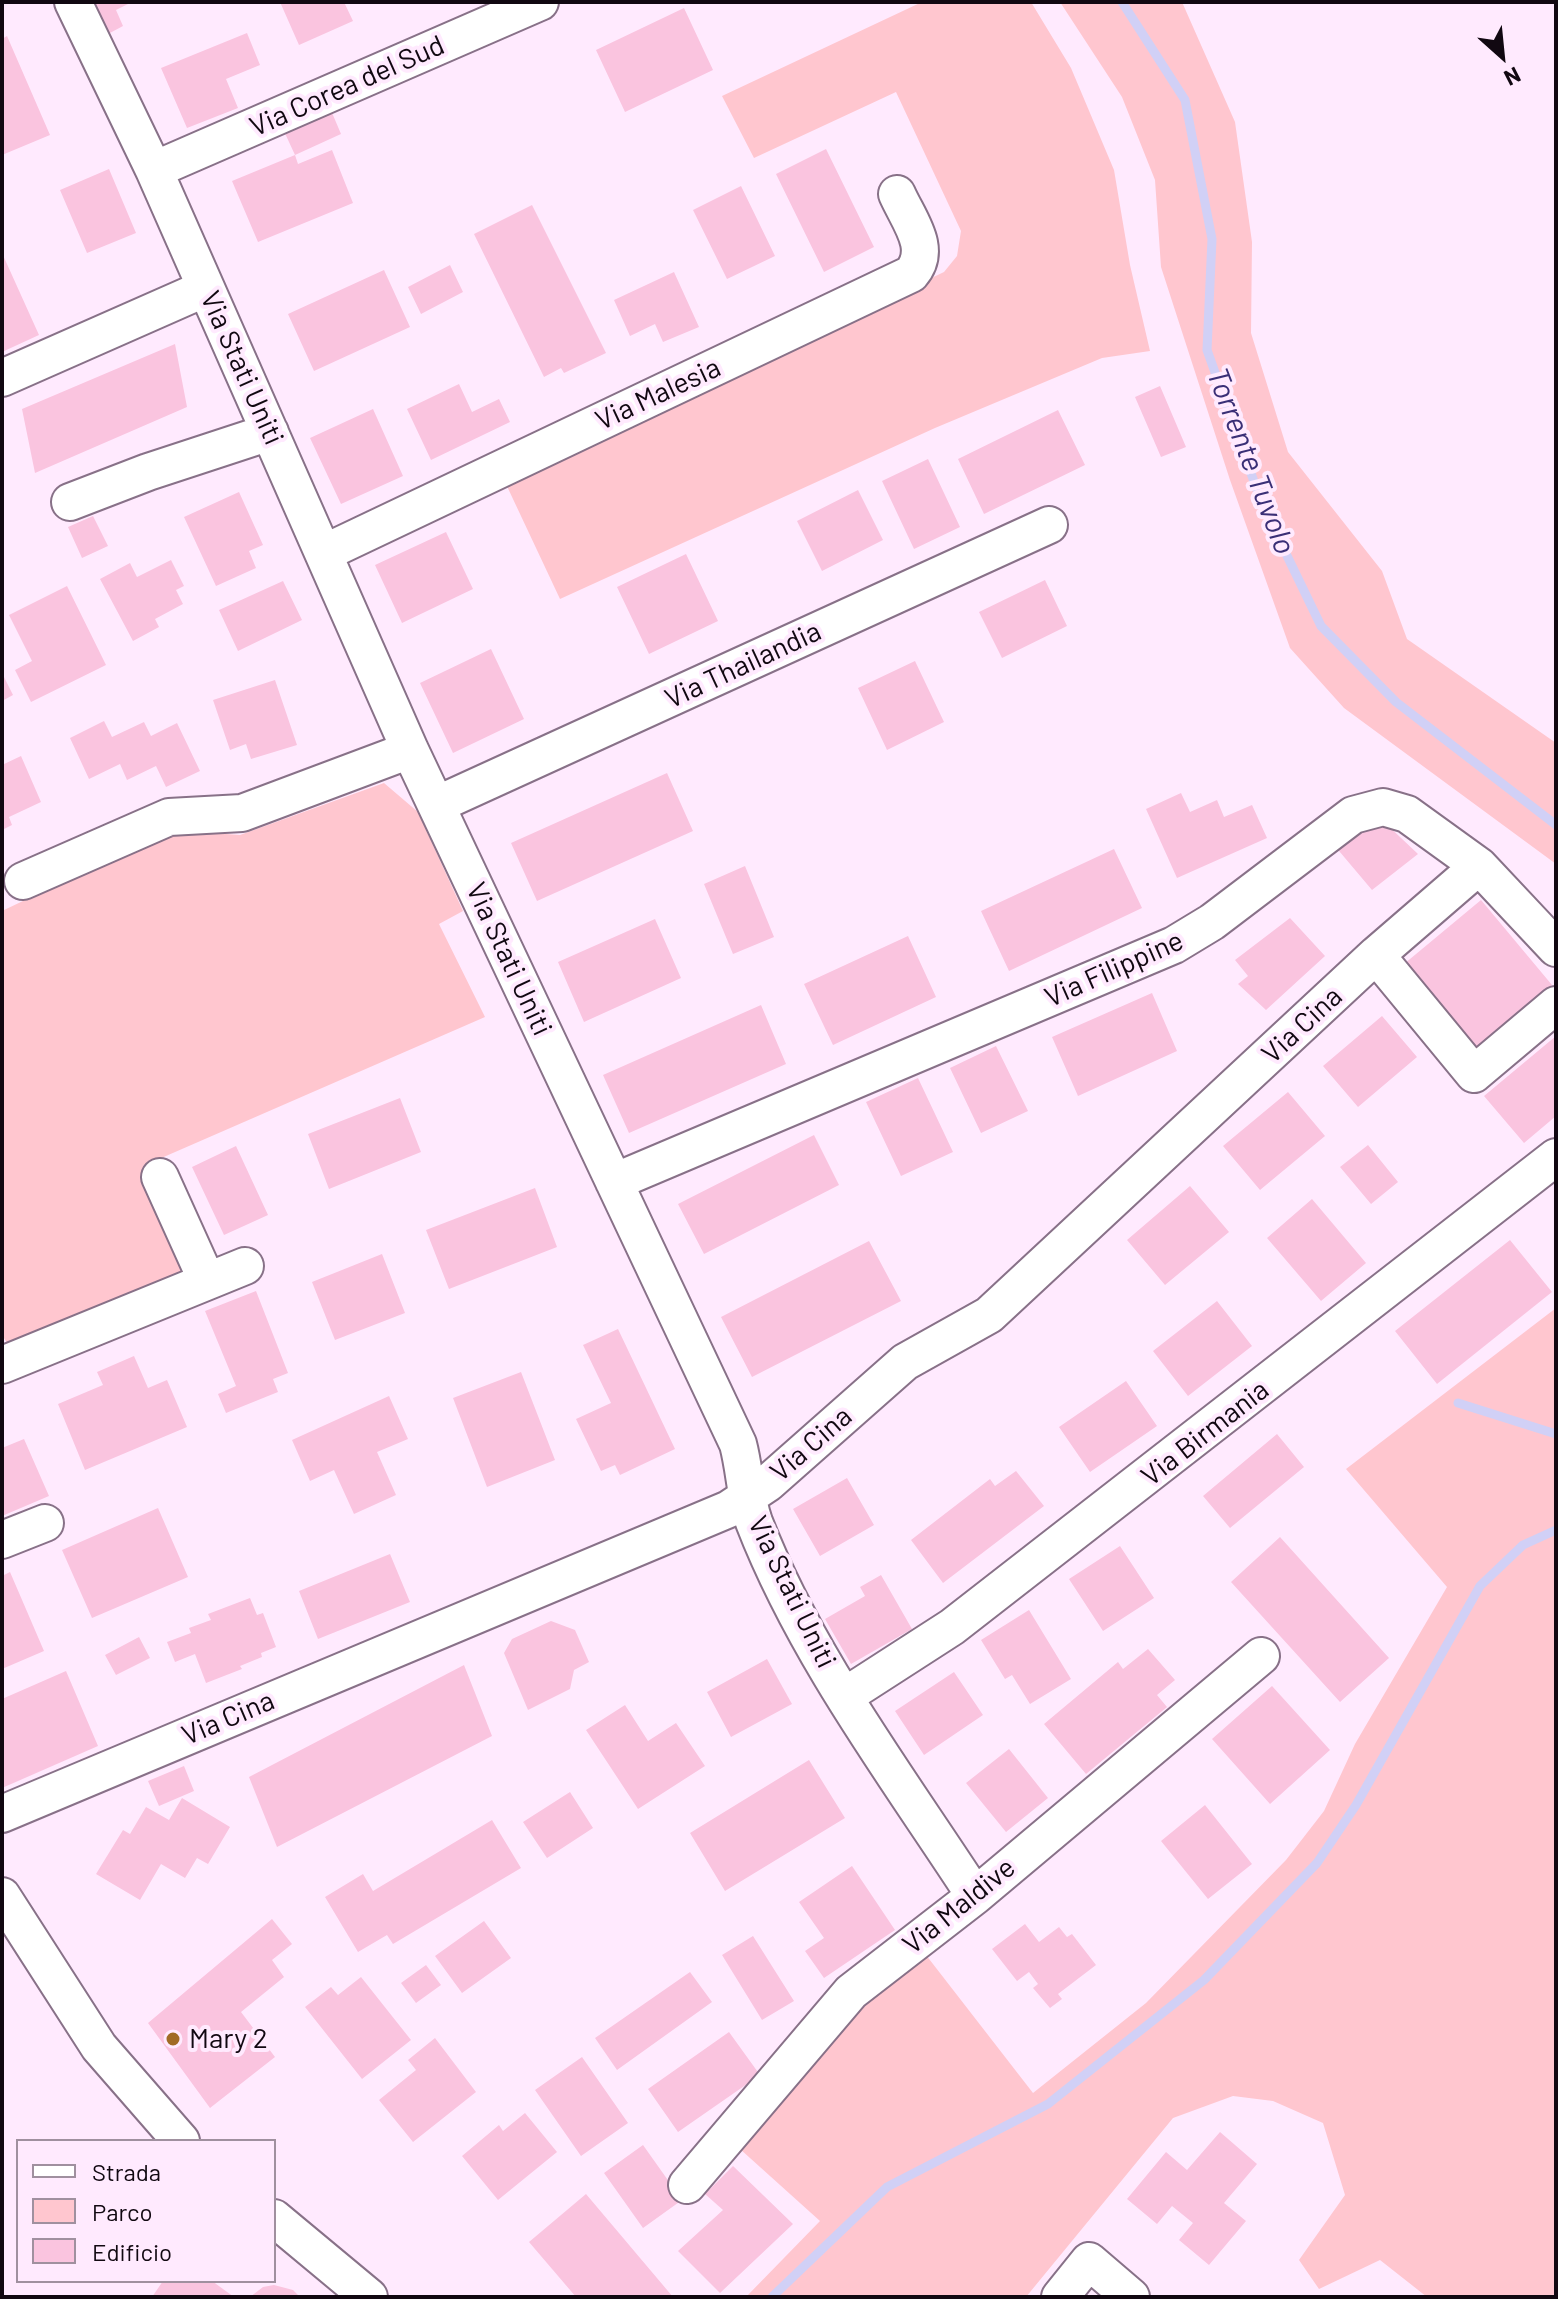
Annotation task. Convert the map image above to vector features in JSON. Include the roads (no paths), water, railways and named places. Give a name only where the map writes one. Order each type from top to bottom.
[{"type":"street","name":"Via Stati Uniti","points":[[73,2],[154,170],[410,750],[738,1444],[754,1520],[793,1608],[845,1696],[975,1896]]},
{"type":"street","name":"Via Corea del Sud","points":[[154,170],[540,2]]},
{"type":"street","name":"Via Malesia","points":[[324,553],[911,274],[921,262],[922,247],[897,194]]},
{"type":"street","points":[[2,378],[206,288]]},
{"type":"street","points":[[70,502],[148,472],[270,432]]},
{"type":"street","name":"Via Thailandia","points":[[436,805],[1049,525]]},
{"type":"street","points":[[23,881],[169,817],[242,813],[410,750]]},
{"type":"street","name":"Via Filippine","points":[[614,1182],[1174,945],[1212,922],[1353,815],[1368,809],[1383,807],[1407,814],[1479,866],[1556,948]]},
{"type":"street","name":"Via Cina","points":[[2,1814],[729,1509],[768,1483],[905,1362],[989,1315],[1376,955],[1479,866]]},
{"type":"street","points":[[1376,955],[1474,1074],[1556,1005]]},
{"type":"street","name":"Via Birmania","points":[[845,1696],[976,1609],[1556,1157]]},
{"type":"street","points":[[160,1177],[207,1281]]},
{"type":"street","points":[[2,1365],[245,1266]]},
{"type":"street","points":[[2,1540],[45,1523]]},
{"type":"street","name":"Via Maldive","points":[[687,2185],[851,1992],[975,1896],[1261,1656]]},
{"type":"street","points":[[2,1896],[99,2047],[179,2139]]},
{"type":"street","points":[[276,2220],[369,2297]]},
{"type":"street","points":[[1060,2297],[1089,2261],[1131,2297]]},
{"type":"waterway","name":"Torrente Tuvolo","points":[[1122,2],[1185,100],[1212,239],[1207,350],[1262,504],[1321,626],[1396,702],[1556,825]]},
{"type":"waterway","points":[[1458,1403],[1556,1434]]},
{"type":"waterway","points":[[772,2297],[887,2187],[1048,2104],[1204,1980],[1317,1863],[1356,1805],[1480,1586],[1523,1545],[1556,1530]]},
{"type":"place","name":"Mary 2","points":[[173,2039]]}]
